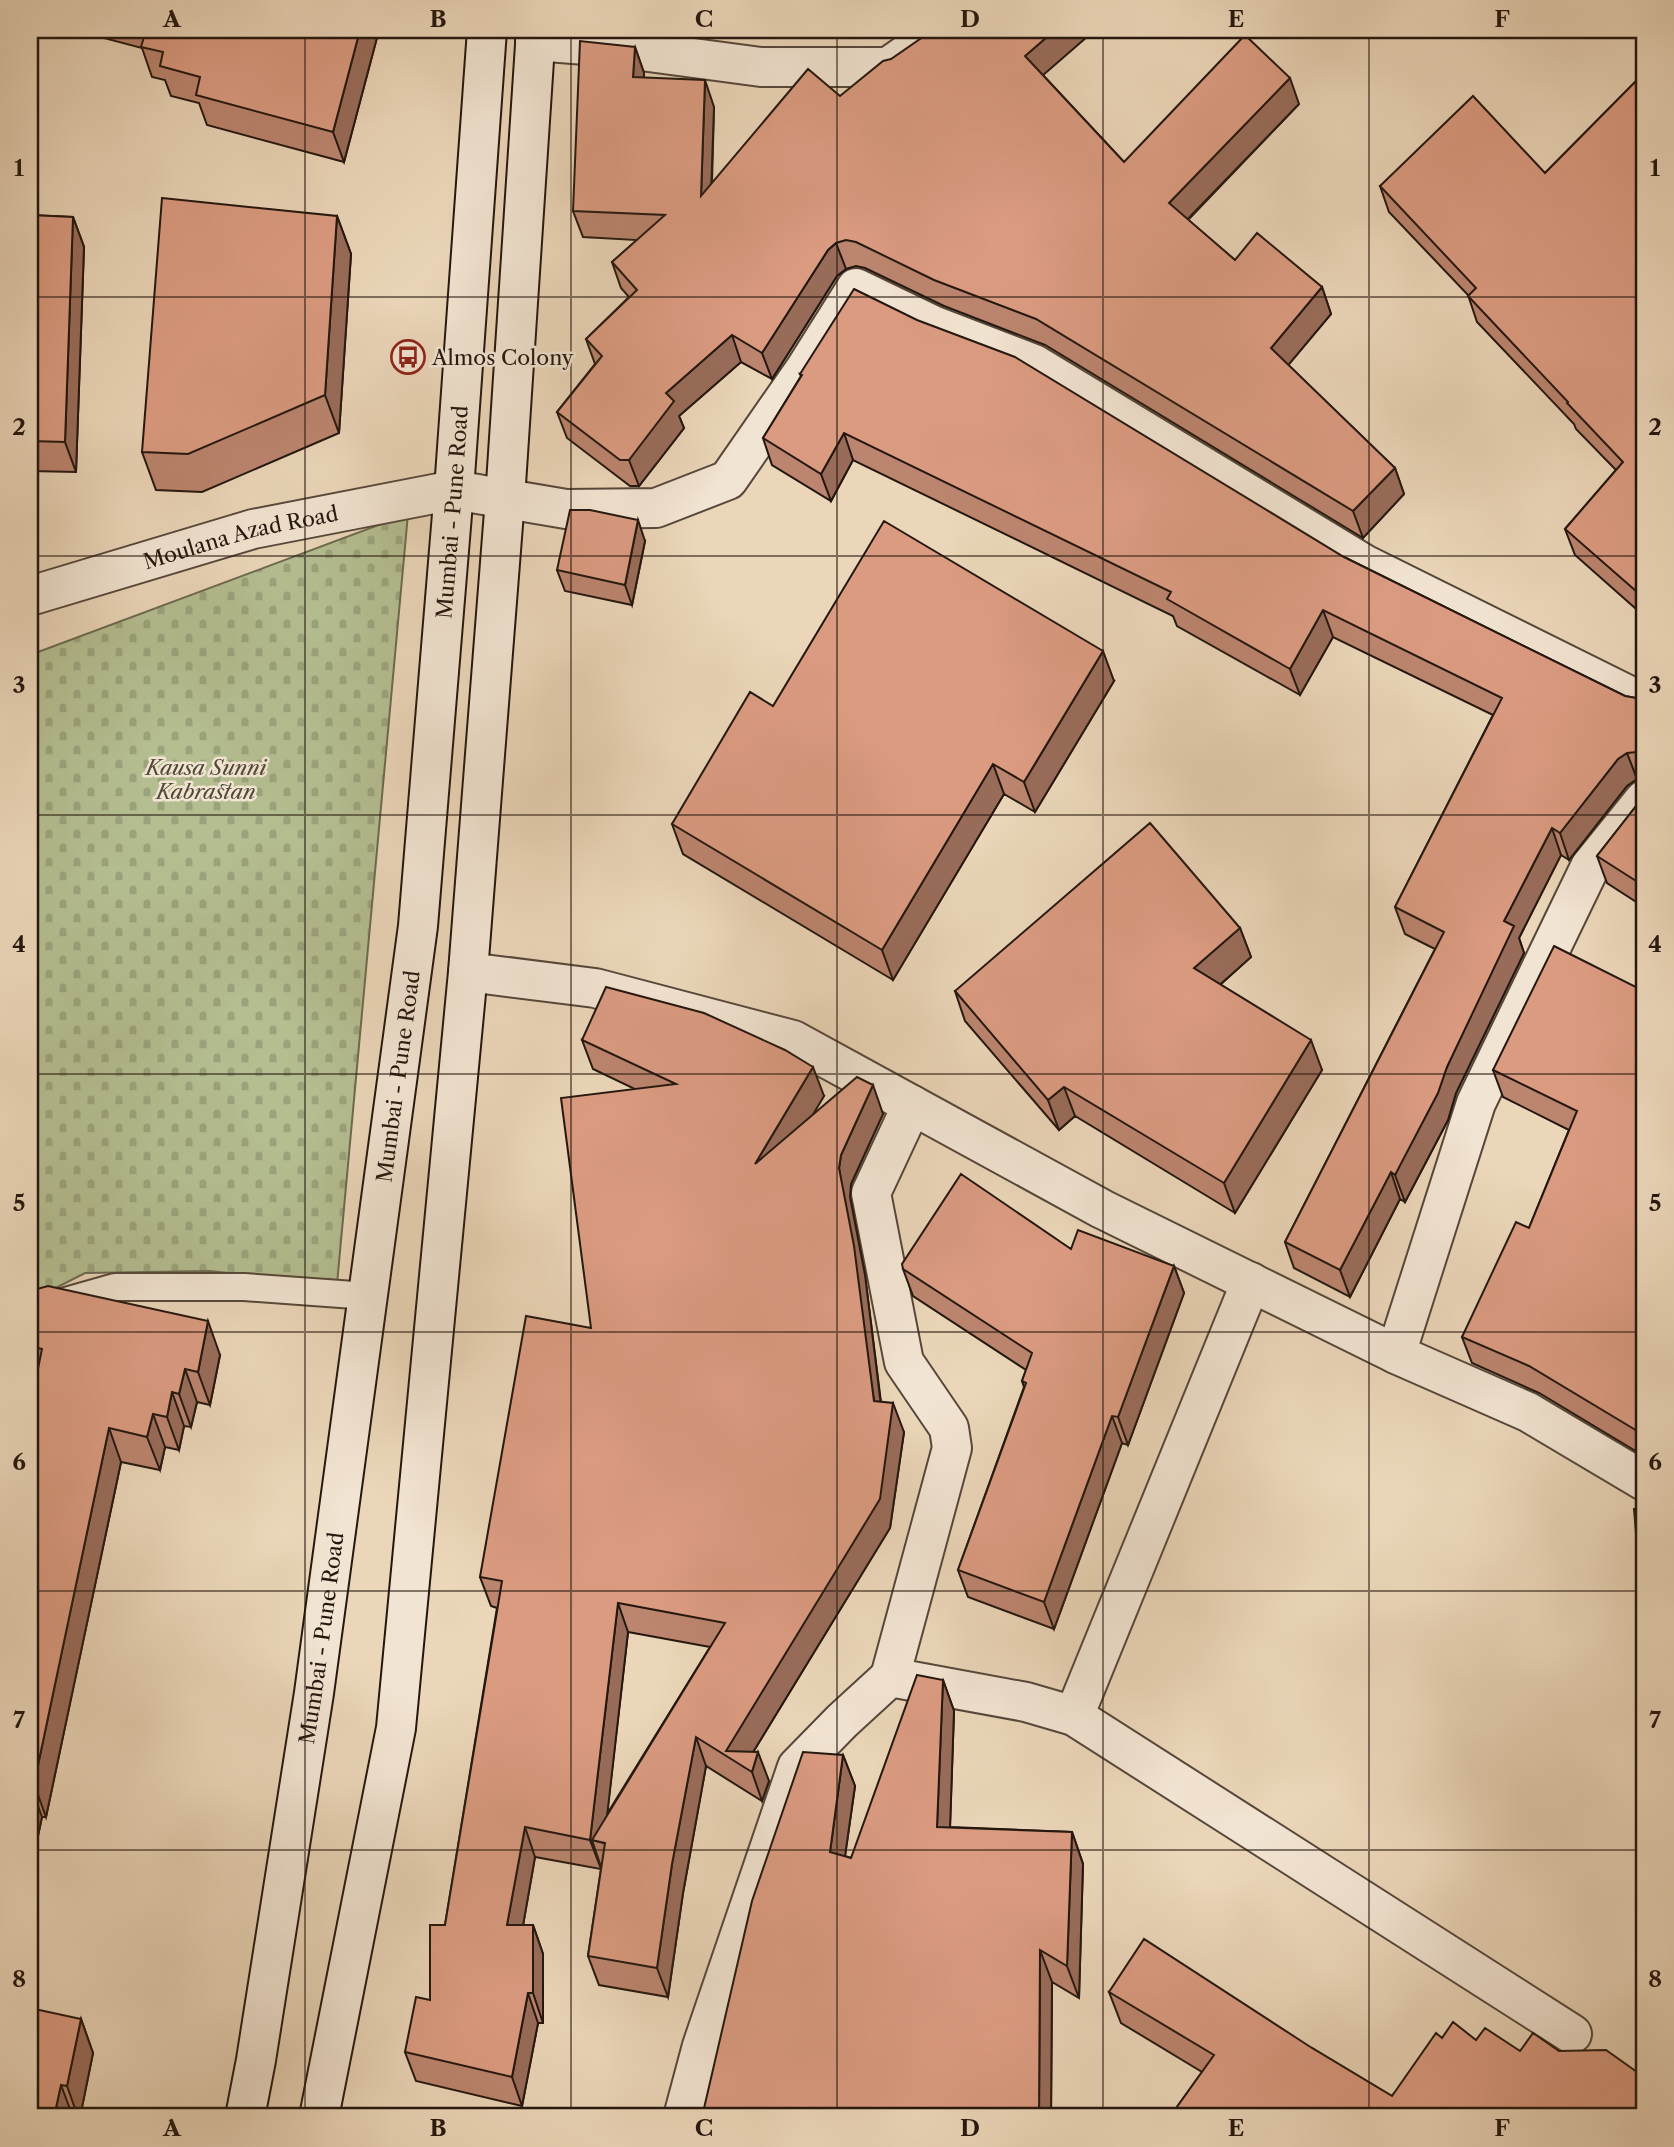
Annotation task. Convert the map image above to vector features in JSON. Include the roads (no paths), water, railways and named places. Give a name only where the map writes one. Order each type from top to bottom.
[{"type":"street","name":"Mumbai - Pune Road","points":[[245,2117],[314,1693],[418,926],[454,490],[487,30]]},
{"type":"street","points":[[319,2117],[396,1728],[468,972],[505,499],[536,35],[761,67],[888,67],[941,30]]},
{"type":"street","points":[[454,490],[566,509],[656,508],[728,480],[805,369],[856,288],[935,326],[1034,364],[1364,565],[1644,703]]},
{"type":"street","name":"Moulana Azad Road","points":[[30,596],[253,529],[454,490]]},
{"type":"street","points":[[1396,1354],[1476,1103],[1590,867],[1644,800]]},
{"type":"street","points":[[468,972],[596,988],[793,1040],[1102,1209],[1396,1354],[1528,1412],[1644,1482]]},
{"type":"street","points":[[683,2117],[702,2046],[797,1767],[890,1677],[953,1448],[949,1428],[904,1362],[872,1193],[912,1105]]},
{"type":"street","points":[[1074,1716],[1251,1282]]},
{"type":"street","points":[[890,1677],[1026,1702],[1074,1716],[1572,2034]]},
{"type":"lane","points":[[30,1315],[41,1308],[115,1287],[244,1287],[369,1296]]},
{"type":"place","name":"Almos Colony","points":[[408,357]]},
{"type":"park label","name":"Kausa Sunni Kabrastan","points":[[206,779]]}]
